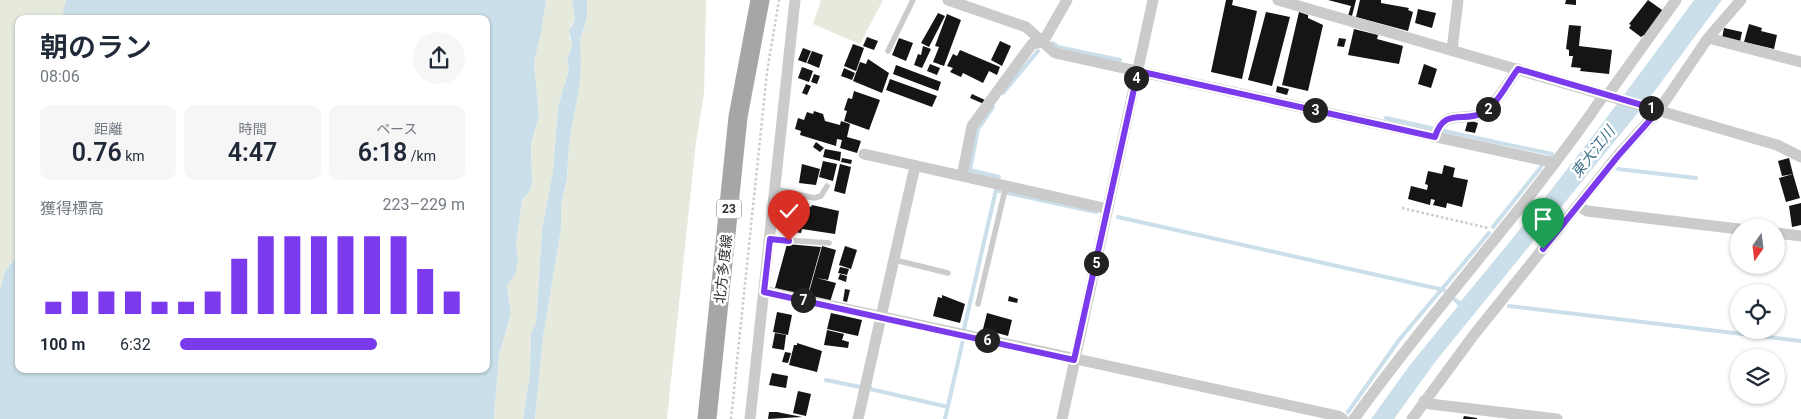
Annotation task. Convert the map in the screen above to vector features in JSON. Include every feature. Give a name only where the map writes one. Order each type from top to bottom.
[{"type":"main road","name":"北方多度線","points":[[707,419],[738,117],[760,0]]},
{"type":"street","points":[[750,419],[795,0]]},
{"type":"street","points":[[948,0],[1026,27],[1056,53],[1556,163]]},
{"type":"street","points":[[1043,42],[1066,0]]},
{"type":"street","points":[[1062,419],[1153,0]]},
{"type":"street","points":[[1278,0],[1777,145],[1801,157]]},
{"type":"street","points":[[1452,50],[1458,0]]},
{"type":"street","points":[[1354,419],[1396,360],[1499,236],[1556,163],[1676,0]]},
{"type":"street","points":[[1412,419],[1424,401],[1655,109],[1708,38],[1741,0]]},
{"type":"street","points":[[1708,38],[1801,62]]},
{"type":"street","points":[[962,176],[972,126],[1032,44],[1043,42]]},
{"type":"street","points":[[1435,137],[1438,126],[1443,121],[1483,113],[1487,110],[1518,69]]},
{"type":"street","points":[[864,154],[1108,209]]},
{"type":"street","points":[[858,419],[915,166]]},
{"type":"street","points":[[1578,206],[1587,211],[1730,228]]},
{"type":"street","points":[[1785,234],[1801,236]]},
{"type":"street","points":[[764,292],[1338,416],[1343,419]]},
{"type":"street","points":[[1424,401],[1458,413],[1557,419]]},
{"type":"lane","points":[[888,51],[913,0]]},
{"type":"lane","points":[[775,188],[814,198],[821,196],[827,186]]},
{"type":"lane","points":[[978,304],[1006,186]]},
{"type":"lane","points":[[770,239],[829,243]]},
{"type":"lane","points":[[894,260],[948,273]]},
{"type":"path","points":[[731,419],[767,72],[780,0]]},
{"type":"path","points":[[1402,208],[1489,228],[1499,236]]},
{"type":"shaded area","points":[[0,0],[66,0],[64,15],[15,15],[15,258],[7,270],[0,290]]},
{"type":"shaded area","points":[[546,0],[572,0],[575,19],[571,25],[569,36],[572,46],[567,59],[569,70],[558,107],[553,171],[542,230],[536,324],[531,333],[530,373],[523,419],[494,419],[499,355],[511,313],[507,287],[516,272],[518,258],[516,245],[522,200],[530,191],[532,184],[531,144],[539,116],[534,62],[542,29]]},
{"type":"shaded area","points":[[587,0],[706,0],[704,94],[696,142],[667,419],[535,419],[543,338],[561,229],[561,205],[567,179],[569,143],[579,89],[580,41],[587,17]]},
{"type":"shaded area","points":[[821,0],[883,0],[860,44],[813,24]]},
{"type":"water","points":[[66,0],[546,0],[542,29],[534,62],[539,116],[531,144],[532,184],[530,191],[522,200],[516,245],[518,258],[516,272],[507,287],[511,313],[499,355],[494,419],[0,419],[0,290],[5,271],[15,258],[15,373],[490,373],[490,15],[64,15]]},
{"type":"water","points":[[572,0],[587,0],[587,17],[580,41],[579,89],[569,143],[567,179],[561,205],[561,229],[543,338],[535,419],[523,419],[530,373],[531,333],[536,324],[542,230],[553,171],[558,107],[569,70],[567,59],[572,46],[569,31],[575,19]]},
{"type":"water","name":"東大江川","points":[[1694,0],[1722,0],[1645,104],[1435,362],[1394,419],[1371,419],[1410,365],[1458,306],[1452,299],[1454,297],[1461,301],[1521,227]]},
{"type":"building","points":[[1226,0],[1233,0],[1232,5],[1257,11],[1242,79],[1211,72]]},
{"type":"building","points":[[1328,0],[1356,0],[1352,16],[1348,16],[1351,6]]},
{"type":"building","points":[[1360,0],[1381,0],[1381,3],[1409,8],[1408,10],[1413,12],[1408,31],[1356,17]]},
{"type":"building","points":[[1566,0],[1576,0],[1576,5],[1565,4]]},
{"type":"building","points":[[1648,0],[1665,12],[1645,36],[1641,37],[1629,28],[1631,25],[1629,24]]},
{"type":"building","points":[[1418,9],[1436,13],[1432,28],[1415,23]]},
{"type":"building","points":[[1266,12],[1290,17],[1272,86],[1248,80]]},
{"type":"building","points":[[1299,12],[1308,15],[1308,18],[1323,25],[1308,91],[1282,85]]},
{"type":"building","points":[[938,13],[945,16],[929,47],[921,43]]},
{"type":"building","points":[[947,14],[961,20],[944,66],[933,62],[939,47],[935,46]]},
{"type":"building","points":[[1749,24],[1762,28],[1761,31],[1777,35],[1774,49],[1744,42]]},
{"type":"building","points":[[1569,25],[1581,26],[1579,46],[1612,50],[1609,74],[1580,71],[1581,68],[1571,67],[1573,56],[1569,56],[1569,50],[1566,49]]},
{"type":"building","points":[[1724,28],[1742,32],[1740,42],[1722,38]]},
{"type":"building","points":[[1354,29],[1378,35],[1377,39],[1403,46],[1399,64],[1348,55]]},
{"type":"building","points":[[867,37],[878,41],[874,50],[863,46]]},
{"type":"building","points":[[899,38],[913,43],[906,61],[892,55]]},
{"type":"building","points":[[1339,38],[1346,39],[1344,47],[1337,46]]},
{"type":"building","points":[[1000,41],[1011,46],[1002,66],[991,60]]},
{"type":"building","points":[[853,44],[864,48],[856,71],[844,66]]},
{"type":"building","points":[[923,46],[931,49],[922,68],[914,65],[918,54],[921,55]]},
{"type":"building","points":[[803,48],[811,51],[806,63],[798,60]]},
{"type":"building","points":[[960,50],[1000,67],[997,75],[989,71],[983,83],[963,73],[961,77],[950,72],[953,68],[947,66],[953,54],[957,56]]},
{"type":"building","points":[[812,51],[823,55],[819,68],[807,63]]},
{"type":"building","points":[[868,59],[889,73],[882,93],[853,81],[860,62],[866,64]]},
{"type":"building","points":[[930,64],[940,68],[937,75],[927,71]]},
{"type":"building","points":[[1424,64],[1437,69],[1431,88],[1418,84]]},
{"type":"building","points":[[896,65],[941,82],[938,91],[893,74]]},
{"type":"building","points":[[802,67],[813,71],[809,82],[798,78]]},
{"type":"building","points":[[844,68],[855,73],[852,80],[841,76]]},
{"type":"building","points":[[814,74],[820,76],[817,84],[811,82]]},
{"type":"building","points":[[890,79],[937,96],[932,107],[886,90]]},
{"type":"building","points":[[806,84],[811,86],[807,95],[802,93]]},
{"type":"building","points":[[1277,86],[1289,89],[1287,95],[1276,92]]},
{"type":"building","points":[[854,91],[880,100],[869,130],[844,121],[847,111],[844,110],[848,98],[852,99]]},
{"type":"building","points":[[972,94],[985,100],[984,104],[970,98]]},
{"type":"building","points":[[814,111],[823,114],[825,121],[840,125],[841,121],[850,124],[847,137],[861,141],[857,153],[840,148],[842,140],[837,139],[836,146],[800,135],[801,131],[795,129],[798,118],[804,120],[807,112],[813,114]]},
{"type":"building","points":[[1468,120],[1478,123],[1475,133],[1465,131]]},
{"type":"building","points":[[816,142],[824,148],[820,152],[813,147]]},
{"type":"building","points":[[825,149],[841,152],[840,161],[823,157]]},
{"type":"building","points":[[842,158],[852,160],[851,164],[841,162]]},
{"type":"building","points":[[1789,158],[1793,174],[1782,176],[1778,161]]},
{"type":"building","points":[[823,161],[837,164],[833,181],[819,177]]},
{"type":"building","points":[[802,164],[820,169],[816,185],[799,183]]},
{"type":"building","points":[[840,164],[851,167],[845,194],[834,191]]},
{"type":"building","points":[[1444,165],[1455,168],[1453,177],[1468,180],[1462,207],[1447,203],[1446,208],[1433,205],[1435,200],[1431,199],[1430,205],[1408,199],[1411,186],[1427,190],[1428,185],[1425,184],[1428,171],[1442,174]]},
{"type":"building","points":[[1793,174],[1800,198],[1786,202],[1779,178]]},
{"type":"building","points":[[1801,203],[1801,225],[1792,227],[1789,206]]},
{"type":"building","points":[[812,205],[839,211],[835,234],[802,229],[801,233],[786,231],[790,207],[805,209],[806,206],[811,207]]},
{"type":"building","points":[[787,244],[821,247],[807,297],[775,288]]},
{"type":"building","points":[[822,246],[836,250],[828,280],[817,278],[836,283],[830,302],[808,296]]},
{"type":"building","points":[[845,246],[857,250],[851,269],[839,265]]},
{"type":"building","points":[[840,267],[849,269],[847,275],[838,273]]},
{"type":"building","points":[[840,274],[847,276],[846,282],[838,279]]},
{"type":"building","points":[[845,289],[850,290],[847,302],[843,301]]},
{"type":"building","points":[[942,295],[965,304],[960,323],[933,316],[938,297],[942,298]]},
{"type":"building","points":[[1009,296],[1018,299],[1017,303],[1008,301]]},
{"type":"building","points":[[777,312],[792,315],[788,335],[773,332]]},
{"type":"building","points":[[831,313],[862,320],[858,336],[827,329]]},
{"type":"building","points":[[987,313],[1012,320],[1008,336],[983,329]]},
{"type":"building","points":[[827,330],[844,334],[842,340],[849,342],[848,348],[824,345]]},
{"type":"building","points":[[775,333],[786,335],[784,350],[772,348]]},
{"type":"building","points":[[797,343],[822,351],[817,372],[789,365],[794,345],[797,345]]},
{"type":"building","points":[[785,352],[791,353],[788,363],[782,362]]},
{"type":"building","points":[[772,373],[788,376],[786,388],[769,385]]},
{"type":"building","points":[[798,391],[811,394],[806,416],[793,413]]},
{"type":"building","points":[[769,412],[777,412],[802,417],[768,419]]},
{"type":"building","points":[[1464,416],[1477,418],[1477,419],[1463,419]]},
{"type":"waterway","points":[[1053,43],[1058,47],[1120,60]]},
{"type":"waterway","points":[[1003,93],[1038,51]]},
{"type":"waterway","points":[[993,107],[978,129],[970,170],[999,177]]},
{"type":"waterway","points":[[1386,118],[1431,128]]},
{"type":"waterway","points":[[1444,131],[1552,154],[1550,158]]},
{"type":"waterway","points":[[1493,227],[1541,167]]},
{"type":"waterway","points":[[1618,169],[1696,178]]},
{"type":"waterway","points":[[964,329],[996,190],[1000,191]]},
{"type":"waterway","points":[[1008,193],[1096,212]]},
{"type":"waterway","points":[[1118,217],[1444,290]]},
{"type":"waterway","points":[[1348,412],[1399,340],[1489,233]]},
{"type":"waterway","points":[[1509,306],[1801,341]]},
{"type":"waterway","points":[[945,419],[963,340]]},
{"type":"waterway","points":[[826,380],[860,387]]},
{"type":"waterway","points":[[870,387],[870,389],[948,407]]},
{"type":"route","points":[[789,241],[770,239],[764,292],[1074,360],[1138,71],[1435,137],[1438,126],[1443,121],[1483,113],[1491,106],[1518,69],[1659,110],[1618,156],[1543,249]]}]
